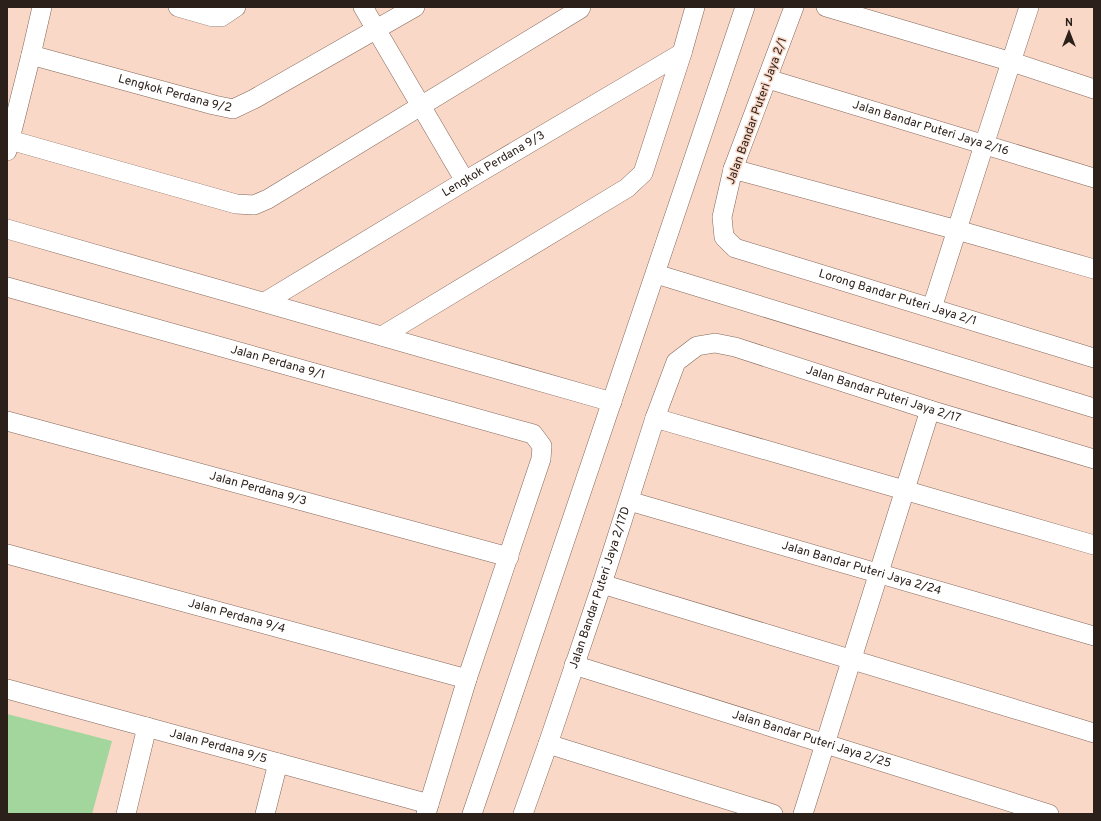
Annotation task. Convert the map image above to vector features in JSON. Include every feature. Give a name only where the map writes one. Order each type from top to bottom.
[{"type":"street","points":[[42,7],[8,145],[236,204],[254,205],[268,199],[581,7]]},
{"type":"street","points":[[178,7],[213,16],[221,16],[236,7]]},
{"type":"street","points":[[363,7],[465,181]]},
{"type":"street","name":"Lengkok Perdana 9/2","points":[[31,55],[233,109],[254,99],[415,7]]},
{"type":"street","points":[[382,336],[627,188],[642,173],[682,53],[695,7]]},
{"type":"street","points":[[472,814],[656,274],[745,7]]},
{"type":"street","name":"Jalan Bandar Puteri Jaya 2/1","points":[[722,217],[733,169],[794,7]]},
{"type":"street","points":[[826,7],[1094,88]]},
{"type":"street","points":[[932,308],[1029,7]]},
{"type":"street","name":"Lengkok Perdana 9/3","points":[[265,302],[465,181],[682,53]]},
{"type":"street","name":"Jalan Bandar Puteri Jaya 2/16","points":[[768,79],[1094,178]]},
{"type":"street","points":[[733,169],[1094,269]]},
{"type":"street","name":"Lorong Bandar Puteri Jaya 2/1","points":[[722,217],[724,237],[735,248],[1094,358]]},
{"type":"street","points":[[7,229],[612,402]]},
{"type":"street","points":[[656,274],[1094,408]]},
{"type":"street","name":"Jalan Perdana 9/1","points":[[7,287],[533,434],[542,446],[541,459],[508,557]]},
{"type":"street","name":"Jalan Bandar Puteri Jaya 2/17","points":[[676,362],[697,346],[715,343],[735,347],[930,410],[1094,459]]},
{"type":"street","name":"Jalan Bandar Puteri Jaya 2/17D","points":[[523,814],[602,584],[655,418],[676,362]]},
{"type":"street","points":[[803,814],[930,410]]},
{"type":"street","points":[[655,418],[1094,545]]},
{"type":"street","name":"Jalan Perdana 9/3","points":[[7,421],[508,557]]},
{"type":"street","name":"Jalan Bandar Puteri Jaya 2/24","points":[[629,501],[1094,636]]},
{"type":"street","name":"Jalan Perdana 9/4","points":[[7,554],[467,679]]},
{"type":"street","points":[[428,809],[467,679],[508,557]]},
{"type":"street","points":[[602,584],[1094,733]]},
{"type":"street","name":"Jalan Bandar Puteri Jaya 2/25","points":[[574,665],[1049,814]]},
{"type":"street","name":"Jalan Perdana 9/5","points":[[7,689],[278,763],[428,809]]},
{"type":"street","points":[[126,814],[147,727]]},
{"type":"street","points":[[548,744],[773,814]]},
{"type":"street","points":[[265,814],[278,763]]},
{"type":"green space","points":[[7,714],[112,741],[92,814],[7,814]]}]
